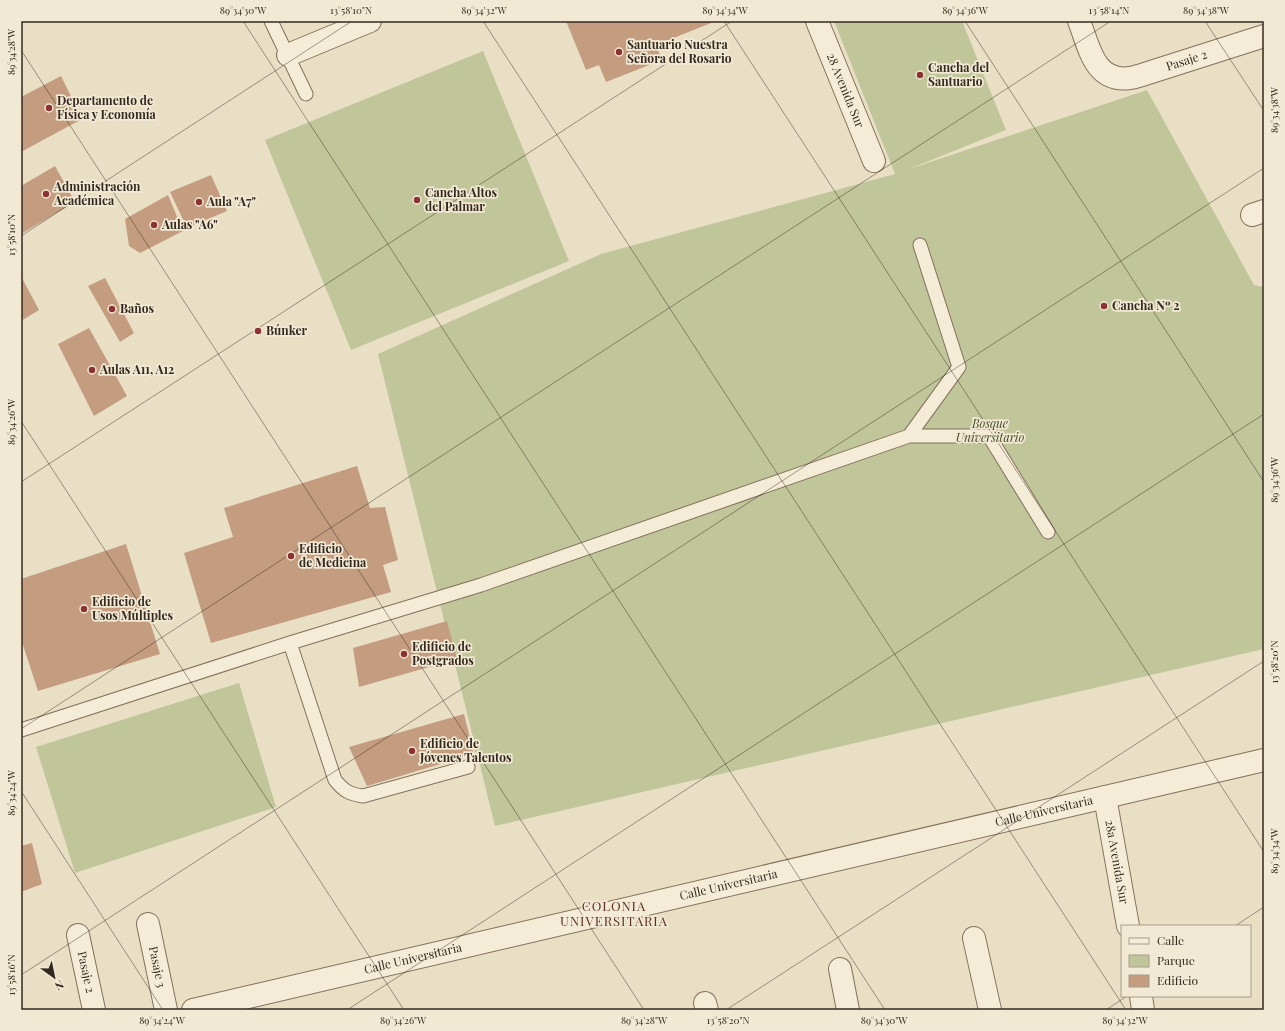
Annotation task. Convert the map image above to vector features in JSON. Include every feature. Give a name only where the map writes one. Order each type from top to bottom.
[{"type":"street","points":[[288,56],[370,21]]},
{"type":"street","name":"28 Avenida Sur","points":[[817,21],[874,161]]},
{"type":"street","name":"Pasaje 2","points":[[1079,21],[1097,66],[1109,75],[1119,78],[1130,78],[1264,36]]},
{"type":"street","name":"Calle Universitaria","points":[[194,1010],[225,1006],[1264,760]]},
{"type":"street","name":"28a Avenida Sur","points":[[1105,797],[1128,925]]},
{"type":"street","name":"Pasaje 3","points":[[148,924],[166,1010]]},
{"type":"street","name":"Pasaje 2","points":[[78,935],[94,1010]]},
{"type":"street","points":[[974,938],[990,1010]]},
{"type":"street","points":[[840,969],[848,1010]]},
{"type":"street","points":[[1141,997],[1143,1010]]},
{"type":"lane","points":[[271,21],[306,94]]},
{"type":"lane","points":[[909,436],[959,367],[920,245]]},
{"type":"lane","points":[[21,730],[290,643],[481,585],[909,436],[989,436],[1048,532]]},
{"type":"lane","points":[[290,643],[335,780],[343,790],[352,794],[363,796],[468,767]]},
{"type":"green space","name":"Bosque Universitario","points":[[834,21],[962,21],[1006,130],[909,169],[1147,90],[1254,285],[1264,287],[1264,649],[495,826],[378,354],[601,254],[895,174]]},
{"type":"green space","name":"Cancha Altos del Palmar","points":[[483,51],[569,261],[351,350],[265,140]]},
{"type":"green space","points":[[239,683],[276,807],[75,873],[36,747]]},
{"type":"building","name":"Santuario Nuestra Señora del Rosario","points":[[566,21],[710,21],[711,23],[656,45],[662,60],[606,82],[599,65],[586,70]]},
{"type":"building","name":"Departamento de Física y Economía","points":[[61,76],[82,119],[21,152],[21,97]]},
{"type":"building","name":"Administración Académica","points":[[55,166],[75,202],[21,234],[21,186]]},
{"type":"building","name":"Aula \"A7\"","points":[[211,175],[227,211],[187,228],[170,192]]},
{"type":"building","name":"Aulas \"A6\"","points":[[168,195],[183,231],[140,253],[129,246],[125,219]]},
{"type":"building","points":[[21,276],[39,310],[21,321]]},
{"type":"building","name":"Baños","points":[[105,278],[134,333],[120,342],[88,286]]},
{"type":"building","name":"Aulas A11, A12","points":[[89,328],[127,396],[94,416],[58,344]]},
{"type":"building","name":"Edificio de Medicina","points":[[357,466],[370,508],[385,507],[398,560],[383,565],[391,592],[211,643],[184,553],[233,537],[224,508]]},
{"type":"building","name":"Edificio de Usos Múltiples","points":[[126,544],[160,654],[38,691],[21,639],[21,579]]},
{"type":"building","name":"Edificio de Postgrados","points":[[447,621],[457,659],[359,687],[353,648]]},
{"type":"building","name":"Edificio de Jóvenes Talentos","points":[[464,714],[474,754],[367,786],[349,747]]},
{"type":"building","points":[[32,843],[42,884],[21,892],[21,846]]},
{"type":"place","name":"Santuario Nuestra Señora del Rosario","points":[[619,52]]},
{"type":"place","name":"Cancha del Santuario","points":[[920,75]]},
{"type":"place","name":"Departamento de Física y Economía","points":[[49,108]]},
{"type":"place","name":"Administración Académica","points":[[46,194]]},
{"type":"place","name":"Cancha Altos del Palmar","points":[[417,200]]},
{"type":"place","name":"Aula \"A7\"","points":[[199,202]]},
{"type":"place","name":"Aulas \"A6\"","points":[[154,225]]},
{"type":"place","name":"Cancha Nº 2","points":[[1104,306]]},
{"type":"place","name":"Baños","points":[[112,309]]},
{"type":"place","name":"Búnker","points":[[258,331]]},
{"type":"place","name":"Aulas A11, A12","points":[[92,370]]},
{"type":"place","name":"Edificio de Medicina","points":[[291,556]]},
{"type":"place","name":"Edificio de Usos Múltiples","points":[[84,609]]},
{"type":"place","name":"Edificio de Postgrados","points":[[404,654]]},
{"type":"place","name":"Edificio de Jóvenes Talentos","points":[[412,751]]},
{"type":"district","name":"COLONIA UNIVERSITARIA","points":[[614,914]]}]
